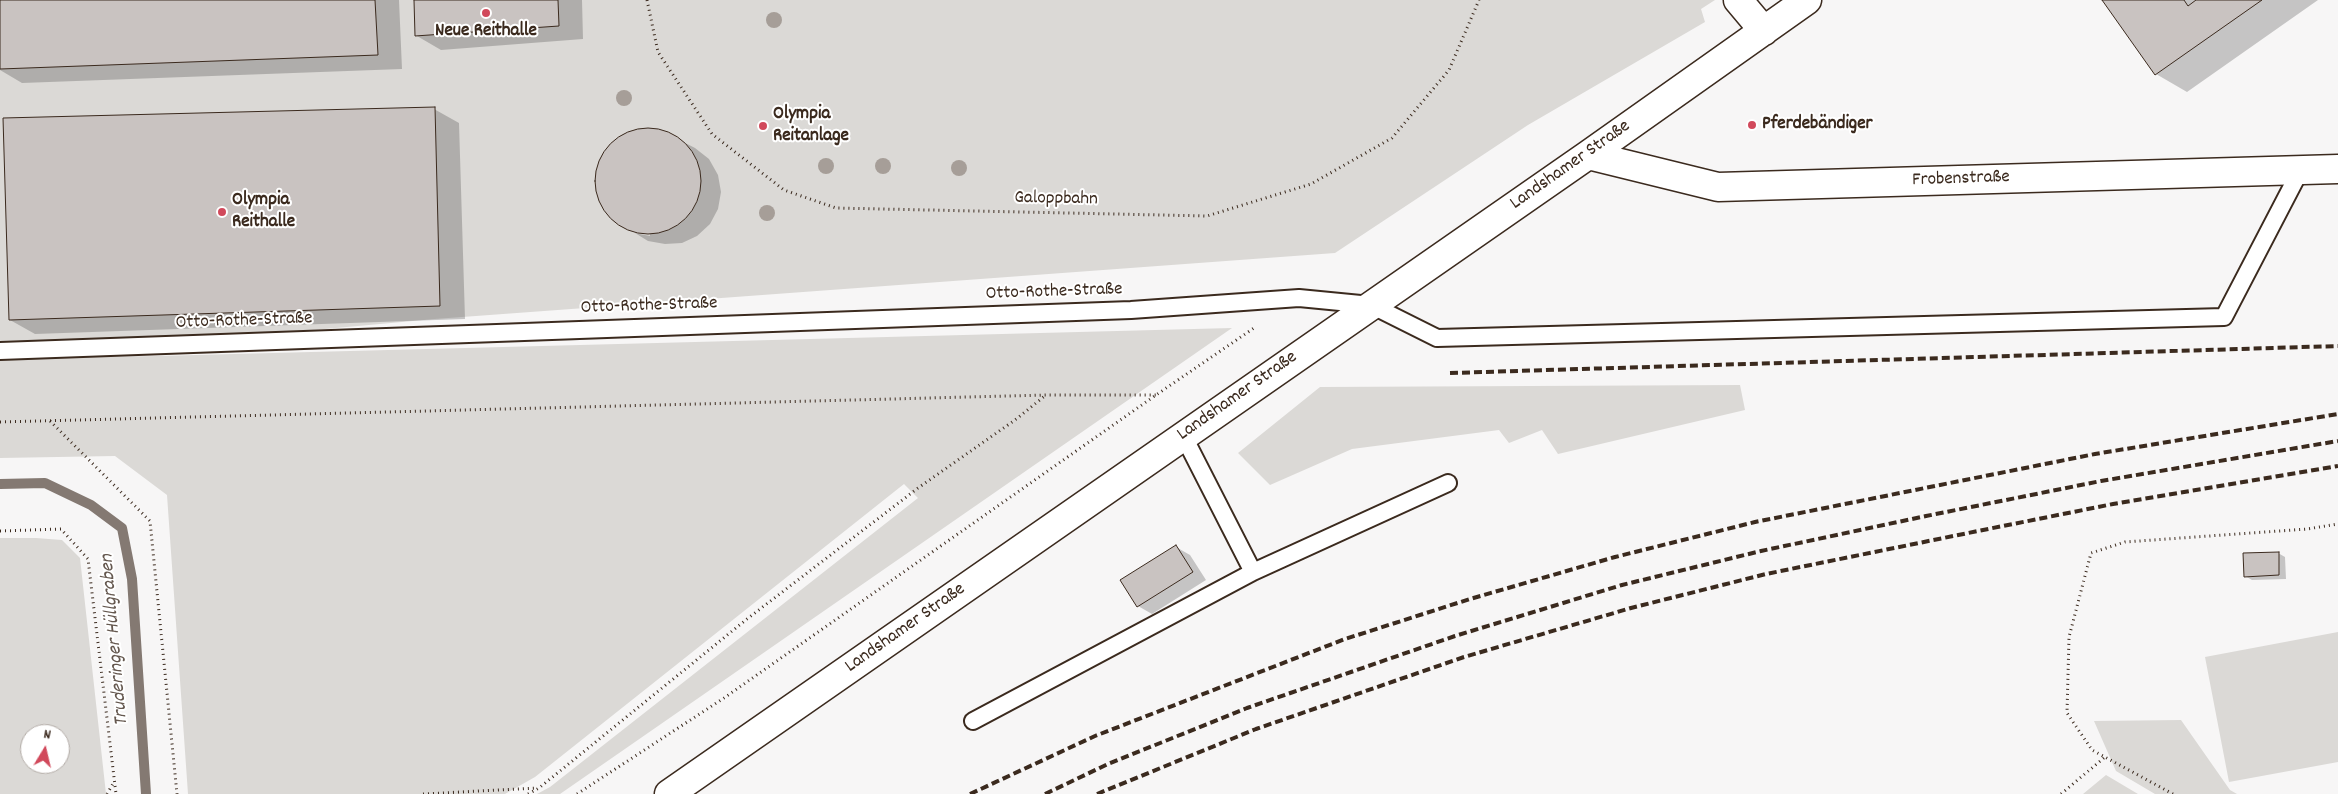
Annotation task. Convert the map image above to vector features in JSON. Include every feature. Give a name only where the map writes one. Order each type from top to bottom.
[{"type":"street","points":[[1738,0],[1764,31]]},
{"type":"street","name":"Landshamer Straße","points":[[669,794],[1588,155],[1807,0]]},
{"type":"street","name":"Frobenstraße","points":[[1588,155],[1718,187],[2338,169]]},
{"type":"lane","points":[[1371,305],[1437,338],[2224,316],[2300,171]]},
{"type":"lane","name":"Otto-Rothe-Straße","points":[[0,351],[1130,310],[1299,298],[1371,305]]},
{"type":"lane","points":[[1183,435],[1253,572]]},
{"type":"lane","points":[[973,722],[1253,572],[1448,483]]},
{"type":"path","name":"Galoppbahn","points":[[647,0],[658,52],[712,134],[784,190],[836,208],[1207,216],[1311,184],[1392,138],[1449,70],[1479,0]]},
{"type":"path","points":[[577,794],[732,693],[1156,395],[1259,325]]},
{"type":"path","points":[[0,422],[1046,395],[1156,395]]},
{"type":"path","points":[[528,794],[539,788],[747,619],[918,488],[1015,420],[1046,395]]},
{"type":"path","points":[[49,420],[150,521],[176,794]]},
{"type":"path","points":[[2173,794],[2092,750],[2067,713],[2069,637],[2092,552],[2125,542],[2307,529],[2338,524]]},
{"type":"path","points":[[0,531],[61,529],[88,559],[116,794]]},
{"type":"path","points":[[2061,794],[2105,757]]},
{"type":"path","points":[[107,794],[114,782]]},
{"type":"path","points":[[423,794],[539,788]]},
{"type":"shaded area","points":[[0,0],[1715,0],[1701,9],[1705,22],[1528,125],[1335,253],[435,319],[5,358],[158,356],[1232,328],[560,794],[537,794],[550,787],[918,498],[904,484],[535,777],[505,794],[188,794],[167,495],[115,456],[0,458]]},
{"type":"shaded area","points":[[1740,385],[1745,410],[1558,454],[1542,430],[1509,443],[1499,430],[1352,449],[1270,485],[1238,453],[1320,387]]},
{"type":"shaded area","points":[[0,538],[62,540],[80,558],[106,794],[0,794]]},
{"type":"shaded area","points":[[2338,632],[2338,762],[2229,782],[2205,657]]},
{"type":"shaded area","points":[[2181,720],[2230,790],[2237,794],[2155,794],[2116,771],[2094,721]]},
{"type":"shaded area","points":[[2106,775],[2138,794],[2083,794]]},
{"type":"building","points":[[0,0],[375,0],[378,55],[0,69]]},
{"type":"building","name":"Neue Reithalle","points":[[414,0],[558,0],[559,26],[415,36]]},
{"type":"building","points":[[2102,0],[2184,0],[2188,6],[2196,0],[2262,0],[2155,75]]},
{"type":"building","name":"Olympia Reithalle","points":[[435,107],[440,306],[9,320],[3,118]]},
{"type":"building","points":[[648,128],[668,132],[685,144],[697,161],[701,181],[697,201],[685,218],[668,230],[648,234],[628,230],[611,218],[599,201],[595,181],[599,161],[611,144],[628,132]]},
{"type":"building","points":[[1176,545],[1193,572],[1137,607],[1120,580]]},
{"type":"building","points":[[2279,552],[2279,575],[2244,577],[2243,553]]},
{"type":"waterway","name":"Truderinger Hüllgraben","points":[[0,484],[45,483],[91,505],[122,528],[132,579],[146,794]]},
{"type":"railway","points":[[1450,373],[2338,346]]},
{"type":"railway","points":[[970,794],[1095,736],[1345,639],[1470,599],[1615,557],[1755,522],[2095,454],[2338,414]]},
{"type":"railway","points":[[1045,794],[1108,764],[1247,708],[1455,636],[1622,585],[1761,551],[1926,516],[2101,481],[2338,441]]},
{"type":"railway","points":[[1097,794],[1256,729],[1464,657],[1631,608],[1766,574],[1978,531],[2113,504],[2338,466]]},
{"type":"place","name":"Neue Reithalle","points":[[486,13]]},
{"type":"place","name":"Pferdebändiger","points":[[1752,125]]},
{"type":"place","name":"Olympia Reitanlage","points":[[763,126]]},
{"type":"place","name":"Olympia Reithalle","points":[[222,212]]}]
